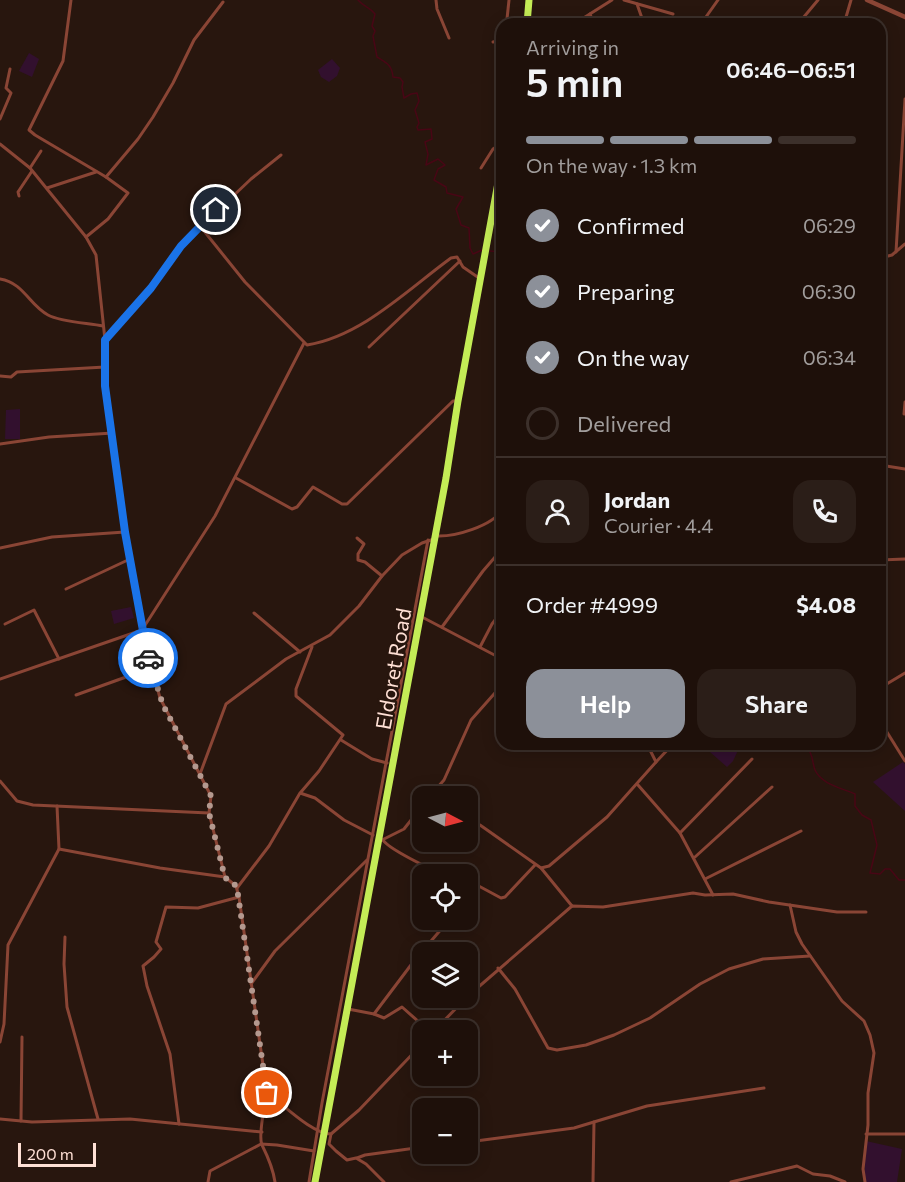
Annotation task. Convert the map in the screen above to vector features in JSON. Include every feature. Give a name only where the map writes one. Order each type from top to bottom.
[{"type":"highway","points":[[528,18],[529,0]]},
{"type":"highway","name":"Eldoret Road","points":[[315,1182],[420,617],[432,538],[446,478],[496,195]]},
{"type":"street","points":[[71,0],[63,61],[29,130],[128,193],[108,219],[86,237]]},
{"type":"street","points":[[436,0],[437,9],[449,38]]},
{"type":"street","points":[[507,18],[509,0]]},
{"type":"street","points":[[584,18],[612,0]]},
{"type":"street","points":[[624,0],[673,14]]},
{"type":"street","points":[[705,18],[718,0]]},
{"type":"street","points":[[803,18],[818,0]]},
{"type":"street","points":[[846,18],[851,0]]},
{"type":"street","points":[[867,0],[905,17]]},
{"type":"street","points":[[106,177],[148,124],[173,83],[194,40],[223,2]]},
{"type":"street","points":[[637,4],[642,18]]},
{"type":"street","points":[[590,14],[592,18]]},
{"type":"street","points":[[0,119],[11,93],[6,88],[10,69]]},
{"type":"street","points":[[896,252],[905,99]]},
{"type":"street","points":[[0,144],[31,169],[47,188],[86,237],[98,261],[105,340],[105,386],[125,532],[142,630],[163,705],[211,796],[209,813],[225,878]]},
{"type":"street","points":[[481,168],[496,147]]},
{"type":"street","points":[[19,196],[20,188],[40,151]]},
{"type":"street","points":[[105,340],[151,288],[181,246],[200,226],[281,155]]},
{"type":"street","points":[[47,188],[97,172]]},
{"type":"street","points":[[200,226],[245,282],[308,345],[358,327],[456,256],[469,273],[481,279]]},
{"type":"street","points":[[886,256],[896,252],[905,244]]},
{"type":"street","points":[[369,347],[459,261]]},
{"type":"street","points":[[0,279],[16,285],[41,311],[50,316],[103,326]]},
{"type":"street","points":[[0,679],[142,630],[215,516],[304,343]]},
{"type":"street","points":[[0,376],[11,377],[17,372],[105,367]]},
{"type":"street","points":[[236,478],[292,509],[297,507],[313,487],[342,504],[347,504],[453,401],[458,401]]},
{"type":"street","points":[[904,414],[905,402]]},
{"type":"street","points":[[0,444],[49,437],[113,433]]},
{"type":"street","points":[[886,466],[905,469]]},
{"type":"street","points":[[200,774],[226,704],[286,659],[313,646],[335,630],[368,596],[382,576],[407,552],[432,538],[483,525],[496,517]]},
{"type":"street","points":[[0,548],[52,537],[125,532]]},
{"type":"street","points":[[357,538],[364,544],[358,560],[365,562],[382,576]]},
{"type":"street","points":[[309,1182],[314,1151],[324,1133],[369,859],[378,837],[387,763],[432,538]]},
{"type":"street","points":[[442,627],[496,556]]},
{"type":"street","points":[[66,590],[130,559]]},
{"type":"street","points":[[886,560],[905,559]]},
{"type":"street","points":[[5,624],[34,610],[58,659]]},
{"type":"street","points":[[254,613],[300,652]]},
{"type":"street","points":[[420,617],[496,656]]},
{"type":"street","points":[[480,647],[496,619]]},
{"type":"street","points":[[237,888],[269,846],[300,793],[319,771],[343,736],[296,696],[296,689],[313,646]]},
{"type":"street","points":[[76,695],[151,668]]},
{"type":"street","points":[[886,684],[905,673]]},
{"type":"street","points":[[439,786],[444,780],[471,720],[496,692]]},
{"type":"street","points":[[886,730],[905,760]]},
{"type":"street","points":[[339,739],[361,753],[387,763]]},
{"type":"street","points":[[650,750],[656,762]]},
{"type":"street","points":[[541,868],[549,867],[588,835],[638,785],[667,750]]},
{"type":"street","points":[[680,833],[752,759]]},
{"type":"street","points":[[0,781],[20,802],[57,806],[209,813]]},
{"type":"street","points":[[638,785],[680,833],[713,895]]},
{"type":"street","points":[[695,858],[772,787]]},
{"type":"street","points":[[300,793],[311,796],[344,820],[378,837],[395,850],[425,864]]},
{"type":"street","points":[[0,1042],[4,1030],[9,942],[59,849],[57,806]]},
{"type":"street","points":[[378,837],[404,829],[412,819]]},
{"type":"street","points":[[478,824],[541,868],[572,906]]},
{"type":"street","points":[[705,879],[801,831]]},
{"type":"street","points":[[59,849],[167,870],[225,878],[233,882],[237,888],[267,1093],[261,1144],[271,1164],[275,1182]]},
{"type":"street","points":[[251,984],[275,951],[369,859]]},
{"type":"street","points":[[478,886],[503,898],[535,865]]},
{"type":"street","points":[[478,987],[572,906],[603,908],[644,900],[665,899],[688,893],[733,894],[837,912],[866,912]]},
{"type":"street","points":[[179,1124],[170,1054],[147,986],[143,966],[161,949],[156,942],[166,907],[198,908],[240,897]]},
{"type":"street","points":[[790,904],[798,937],[842,1001],[864,1021],[868,1029],[874,1053],[868,1093],[863,1169],[865,1182]]},
{"type":"street","points":[[374,1014],[440,930]]},
{"type":"street","points":[[65,937],[67,1007],[98,1119]]},
{"type":"street","points":[[498,968],[514,989],[545,1043],[551,1050],[557,1050],[586,1045],[614,1035],[650,1018],[700,984],[729,969],[763,959],[810,956]]},
{"type":"street","points":[[347,1009],[386,1018],[402,1007],[417,1020]]},
{"type":"street","points":[[445,1020],[456,1008]]},
{"type":"street","points":[[21,1122],[22,1037]]},
{"type":"street","points":[[324,1133],[359,1110],[412,1055]]},
{"type":"street","points":[[478,1141],[559,1130],[647,1106],[764,1088]]},
{"type":"street","points":[[267,1093],[324,1133],[336,1152],[348,1160],[365,1155],[412,1149]]},
{"type":"street","points":[[0,1119],[21,1122],[130,1119],[262,1132]]},
{"type":"street","points":[[593,1182],[594,1122]]},
{"type":"street","points":[[866,1134],[905,1134]]},
{"type":"street","points":[[208,1182],[212,1169],[261,1144],[277,1144],[314,1151]]},
{"type":"street","points":[[356,1158],[366,1164],[384,1182]]},
{"type":"street","points":[[731,1182],[797,1166],[813,1174],[830,1176],[845,1182]]},
{"type":"shaded area","points":[[29,53],[39,59],[32,77],[19,71]]},
{"type":"shaded area","points":[[332,59],[340,68],[337,76],[329,82],[321,77],[318,70]]},
{"type":"shaded area","points":[[20,409],[20,439],[5,439],[6,410]]},
{"type":"shaded area","points":[[131,607],[134,618],[114,624],[111,611]]},
{"type":"shaded area","points":[[711,750],[738,750],[727,767],[710,752]]},
{"type":"shaded area","points":[[903,762],[905,764],[905,811],[873,782]]},
{"type":"shaded area","points":[[412,961],[412,971],[407,967]]},
{"type":"shaded area","points":[[866,1141],[902,1149],[897,1182],[866,1182],[864,1178]]},
{"type":"waterway","points":[[358,0],[375,14],[372,26],[375,31],[373,36],[377,57],[388,65],[393,77],[400,78],[403,82],[404,98],[417,93],[419,101],[415,110],[419,123],[418,130],[431,129],[432,139],[425,142],[428,154],[426,165],[438,159],[445,165],[438,169],[434,180],[446,187],[447,193],[463,197],[456,209],[461,225],[469,228],[470,248],[473,254],[482,250]]},
{"type":"waterway","points":[[490,251],[496,252]]},
{"type":"waterway","points":[[808,750],[818,775],[827,783],[855,794],[855,806],[862,815],[871,820],[877,845],[870,873],[880,874],[885,869],[890,869],[899,880],[905,880]]},
{"type":"way so far","points":[[148,658],[163,705],[211,796],[209,813],[219,860],[225,878],[233,882],[240,897],[267,1093]]},
{"type":"route","points":[[148,658],[125,532],[105,386],[105,340],[151,288],[181,246],[216,210]]}]
